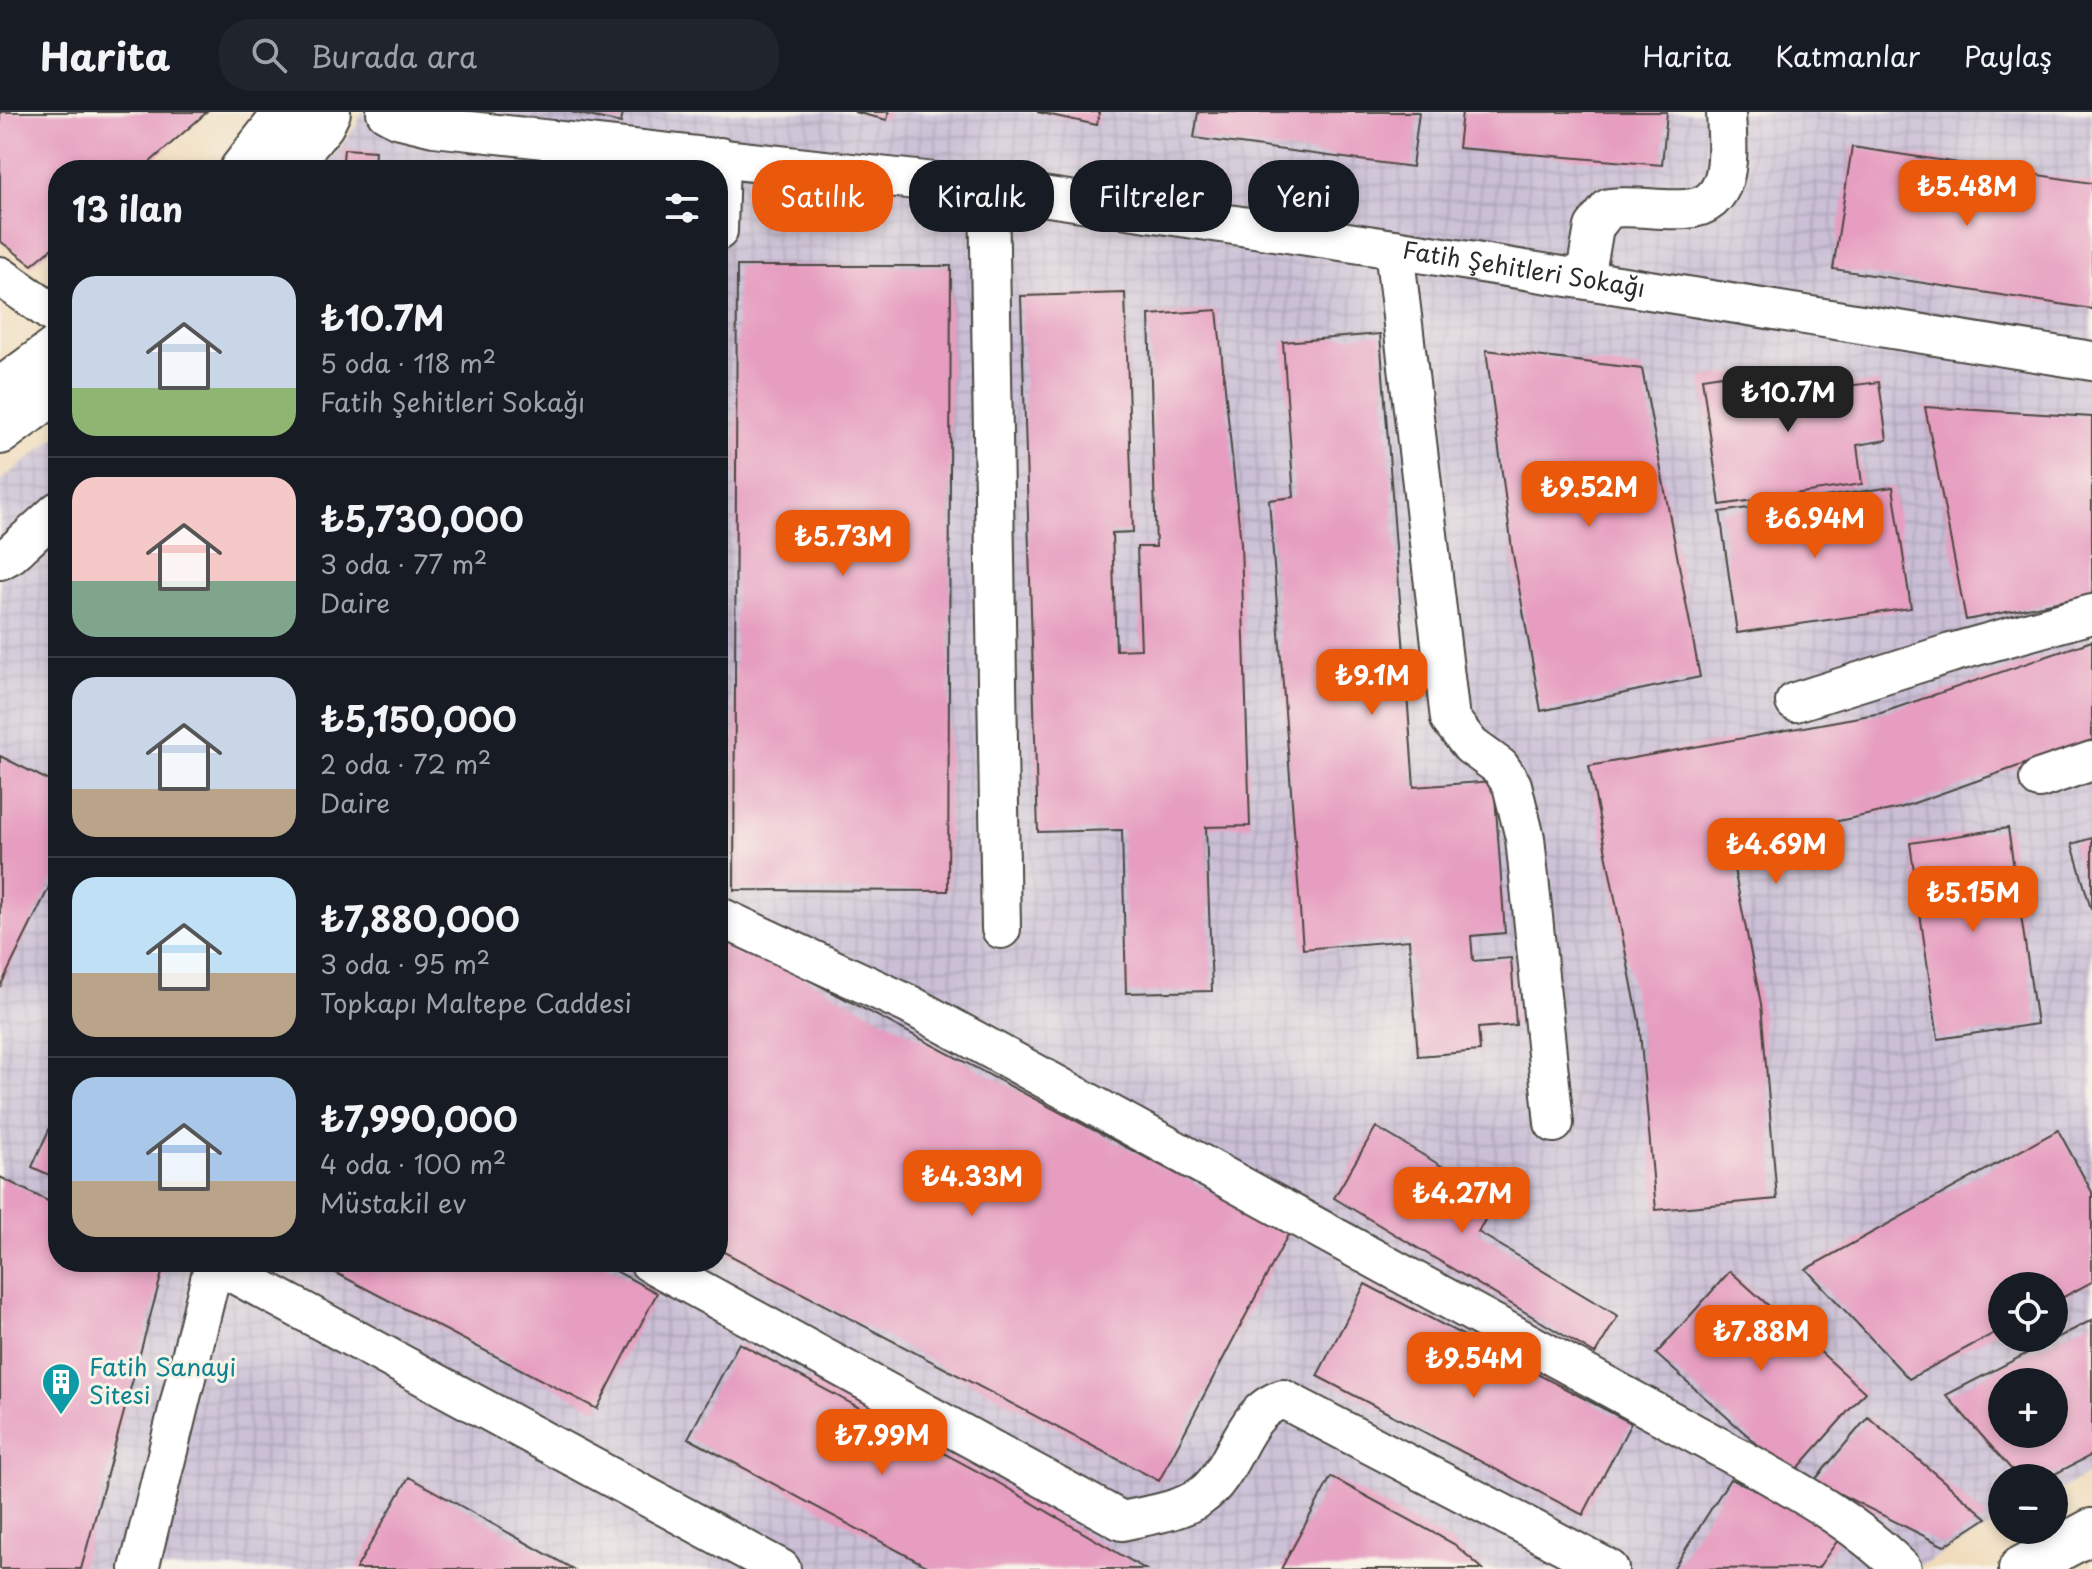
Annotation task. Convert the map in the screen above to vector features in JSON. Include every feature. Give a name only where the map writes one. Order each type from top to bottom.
[{"type":"main road","points":[[250,160],[287,112]]},
{"type":"main road","points":[[292,160],[328,112]]},
{"type":"main road","points":[[0,391],[48,355]]},
{"type":"main road","points":[[0,432],[48,396]]},
{"type":"main road","points":[[2021,1569],[2092,1531]]},
{"type":"street","name":"Fatih Şehitleri Sokağı","points":[[386,112],[397,118],[434,127],[909,179]]},
{"type":"street","points":[[1585,279],[1594,227],[1609,208],[1626,206],[1688,210],[1711,200],[1724,184],[1727,164],[1726,112]]},
{"type":"street","name":"Fatih Şehitleri Sokağı","points":[[1054,198],[2092,361]]},
{"type":"street","points":[[990,232],[1001,929]]},
{"type":"street","points":[[1394,249],[1450,719],[1471,746],[1500,767],[1512,785],[1525,838],[1554,1123]]},
{"type":"street","points":[[0,276],[48,310]]},
{"type":"street","points":[[0,560],[11,554],[48,520]]},
{"type":"street","points":[[1795,702],[1951,653],[2092,614]]},
{"type":"street","points":[[2039,779],[2092,761]]},
{"type":"street","points":[[728,921],[910,1005],[1750,1464],[1828,1508],[1873,1540],[1902,1569]]},
{"type":"street","points":[[139,1569],[212,1272]]},
{"type":"street","points":[[231,1272],[781,1569]]},
{"type":"street","points":[[667,1272],[1122,1521],[1172,1510],[1201,1497],[1227,1468],[1257,1413],[1269,1403],[1283,1399],[1609,1569]]},
{"type":"shaded area","points":[[362,112],[2092,112],[2092,1472],[2068,1485],[2068,1464],[1988,1464],[1988,1529],[1914,1569],[0,1569],[0,481],[48,444],[48,1272],[728,1272],[728,160],[330,160],[356,126]]},
{"type":"building","points":[[0,112],[207,112],[152,160],[48,160],[48,251],[32,265],[0,241]]},
{"type":"building","points":[[571,112],[623,112],[621,123]]},
{"type":"building","points":[[854,112],[889,112],[887,120]]},
{"type":"building","points":[[1037,112],[1099,112],[1097,125]]},
{"type":"building","points":[[1198,112],[1419,112],[1412,167],[1194,138]]},
{"type":"building","points":[[1462,112],[1667,112],[1662,165],[1458,148]]},
{"type":"building","points":[[1852,147],[2092,183],[2092,309],[1833,269]]},
{"type":"building","points":[[344,149],[375,151],[375,160],[343,160]]},
{"type":"building","points":[[737,266],[951,266],[948,891],[734,890]]},
{"type":"building","points":[[1125,293],[1133,532],[1112,533],[1116,650],[1141,649],[1137,547],[1156,547],[1149,315],[1217,310],[1241,544],[1250,826],[1206,827],[1212,991],[1126,993],[1122,830],[1038,832],[1021,296]]},
{"type":"building","points":[[1380,334],[1414,787],[1494,781],[1505,933],[1471,936],[1473,961],[1511,958],[1516,1025],[1478,1028],[1480,1051],[1418,1056],[1409,940],[1303,949],[1269,500],[1294,497],[1283,342]]},
{"type":"building","points":[[1486,350],[1642,369],[1700,677],[1541,711],[1512,549]]},
{"type":"building","points":[[1762,369],[1765,384],[1837,374],[1839,387],[1879,382],[1887,440],[1857,445],[1862,484],[1720,505],[1702,378]]},
{"type":"building","points":[[1925,407],[2092,417],[2092,595],[1966,620]]},
{"type":"building","points":[[1893,487],[1911,608],[1737,633],[1720,512]]},
{"type":"building","points":[[2092,641],[2092,740],[1900,808],[1729,844],[1761,1004],[1777,1199],[1656,1210],[1639,1021],[1589,766],[1881,713]]},
{"type":"building","points":[[0,756],[48,780],[48,889],[0,987]]},
{"type":"building","points":[[2008,828],[2037,1024],[1938,1039],[1910,843]]},
{"type":"building","points":[[2092,838],[2092,909],[2091,909],[2072,844]]},
{"type":"building","points":[[728,937],[1289,1233],[1159,1481],[728,1254]]},
{"type":"building","points":[[1376,1127],[1497,1199],[1478,1232],[1618,1316],[1595,1354],[1334,1198]]},
{"type":"building","points":[[2058,1130],[2092,1192],[2092,1282],[2068,1295],[2068,1272],[1988,1272],[1988,1337],[1909,1379],[1806,1269]]},
{"type":"building","points":[[48,1132],[48,1174],[32,1167]]},
{"type":"building","name":"Fatih Sanayi Sitesi","points":[[0,1177],[48,1201],[48,1272],[162,1272],[81,1569],[0,1569]]},
{"type":"building","points":[[1730,1271],[1865,1392],[1792,1475],[1656,1354]]},
{"type":"building","points":[[334,1272],[618,1272],[657,1293],[597,1409]]},
{"type":"building","points":[[1365,1284],[1631,1423],[1583,1515],[1317,1376]]},
{"type":"building","points":[[2092,1320],[2092,1455],[2068,1467],[2068,1464],[2007,1464],[1993,1448],[2068,1448],[2068,1368],[1999,1368],[2030,1352],[2068,1352],[2068,1332]]},
{"type":"building","points":[[739,1343],[992,1479],[1145,1569],[932,1569],[688,1438]]},
{"type":"building","points":[[1988,1373],[1988,1443],[1946,1395]]},
{"type":"building","points":[[1868,1417],[1987,1518],[1944,1546],[1814,1481]]},
{"type":"building","points":[[409,1477],[573,1569],[356,1569]]},
{"type":"building","points":[[1331,1477],[1454,1544],[1483,1569],[1281,1569]]},
{"type":"building","points":[[1730,1479],[1784,1500],[1838,1540],[1818,1568],[1673,1569]]},
{"type":"place","name":"Fatih Sanayi Sitesi","points":[[61,1416]]}]
